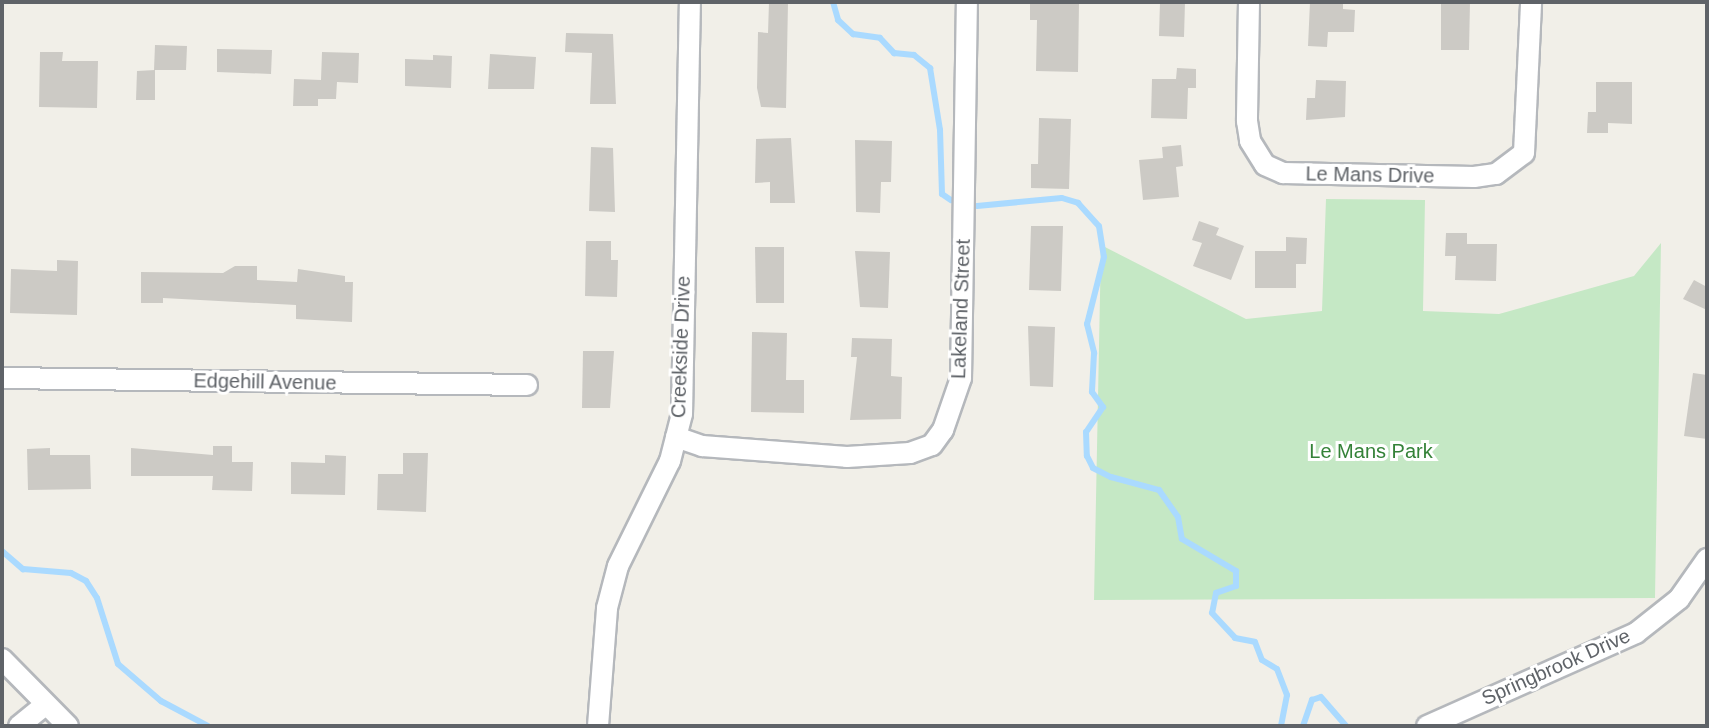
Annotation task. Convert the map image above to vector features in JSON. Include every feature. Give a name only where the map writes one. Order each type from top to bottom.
[{"type":"street","name":"Creekside Drive","points":[[598,726],[607,608],[618,566],[670,461],[682,414],[690,2]]},
{"type":"street","name":"Lakeland Street","points":[[676,437],[702,446],[847,457],[910,453],[932,445],[943,430],[961,378],[967,2]]},
{"type":"street","name":"Le Mans Drive","points":[[1249,2],[1249,131],[1265,165],[1283,173],[1474,177],[1514,165],[1524,153],[1529,131],[1531,2]]},
{"type":"street","name":"Edgehill Avenue","points":[[2,378],[527,385]]},
{"type":"street","name":"Springbrook Drive","points":[[1427,726],[1636,633],[1679,599],[1707,559]]},
{"type":"street","points":[[2,659],[44,706],[68,726]]},
{"type":"street","points":[[19,726],[44,706]]},
{"type":"green space","name":"Le Mans Park","points":[[1326,199],[1425,200],[1423,311],[1499,314],[1634,276],[1661,243],[1655,598],[1094,600],[1101,245],[1246,319],[1322,311]]},
{"type":"building","points":[[769,2],[788,2],[786,108],[761,107],[757,88],[758,32],[768,33]]},
{"type":"building","points":[[1030,2],[1079,3],[1078,72],[1036,71],[1037,20],[1030,20]]},
{"type":"building","points":[[1160,2],[1185,2],[1184,37],[1159,36]]},
{"type":"building","points":[[1310,2],[1343,2],[1343,9],[1355,10],[1354,32],[1328,32],[1327,47],[1308,46]]},
{"type":"building","points":[[1441,2],[1470,2],[1469,50],[1441,50]]},
{"type":"building","points":[[566,33],[613,34],[616,104],[590,104],[592,53],[565,52]]},
{"type":"building","points":[[155,45],[187,46],[186,70],[154,70]]},
{"type":"building","points":[[217,49],[272,50],[271,74],[217,72]]},
{"type":"building","points":[[40,52],[63,52],[62,61],[98,61],[97,108],[39,107]]},
{"type":"building","points":[[322,52],[359,53],[358,83],[337,82],[336,99],[318,99],[318,106],[293,106],[294,79],[321,80]]},
{"type":"building","points":[[490,54],[536,57],[534,89],[488,89]]},
{"type":"building","points":[[433,55],[452,56],[451,88],[405,86],[405,59],[433,60]]},
{"type":"building","points":[[1177,68],[1196,69],[1196,88],[1188,88],[1187,119],[1151,118],[1152,79],[1176,79]]},
{"type":"building","points":[[155,70],[155,100],[136,100],[137,71]]},
{"type":"building","points":[[1316,80],[1346,81],[1345,117],[1306,120],[1307,98],[1315,98]]},
{"type":"building","points":[[1596,82],[1632,82],[1632,124],[1608,123],[1608,133],[1587,133],[1588,112],[1596,112]]},
{"type":"building","points":[[1039,118],[1071,119],[1069,189],[1031,188],[1031,164],[1038,164]]},
{"type":"building","points":[[791,138],[795,203],[770,203],[770,182],[755,183],[756,139]]},
{"type":"building","points":[[855,140],[892,141],[891,182],[881,182],[880,213],[856,212]]},
{"type":"building","points":[[1181,145],[1183,166],[1176,167],[1179,197],[1143,200],[1139,160],[1163,158],[1162,147]]},
{"type":"building","points":[[591,147],[613,148],[615,212],[589,211]]},
{"type":"building","points":[[1199,221],[1219,228],[1216,235],[1244,246],[1231,280],[1193,266],[1202,243],[1192,240]]},
{"type":"building","points":[[1031,226],[1063,226],[1061,291],[1029,290]]},
{"type":"building","points":[[1446,233],[1467,233],[1467,244],[1497,244],[1496,281],[1455,280],[1456,256],[1445,256]]},
{"type":"building","points":[[1286,237],[1307,238],[1306,264],[1296,264],[1296,288],[1255,288],[1255,251],[1286,251]]},
{"type":"building","points":[[586,241],[611,241],[611,260],[618,260],[617,297],[585,296]]},
{"type":"building","points":[[755,247],[784,247],[784,303],[756,303]]},
{"type":"building","points":[[855,251],[890,252],[888,308],[860,307]]},
{"type":"building","points":[[57,260],[78,261],[77,315],[10,313],[11,269],[57,271]]},
{"type":"building","points":[[235,266],[257,266],[257,280],[297,282],[298,269],[345,276],[345,282],[353,282],[352,322],[296,319],[296,305],[163,298],[163,303],[141,303],[141,272],[223,273]]},
{"type":"building","points":[[1694,280],[1707,287],[1707,310],[1683,299]]},
{"type":"building","points":[[1028,326],[1055,327],[1053,387],[1030,386]]},
{"type":"building","points":[[752,332],[787,333],[786,380],[804,380],[804,413],[751,412]]},
{"type":"building","points":[[852,338],[892,339],[891,376],[902,377],[901,419],[850,420],[857,357],[851,357]]},
{"type":"building","points":[[583,351],[614,351],[610,408],[582,408]]},
{"type":"building","points":[[1693,373],[1707,375],[1707,439],[1684,436]]},
{"type":"building","points":[[213,446],[232,446],[232,462],[253,462],[252,491],[212,490],[213,476],[131,476],[131,448],[213,455]]},
{"type":"building","points":[[50,448],[50,455],[90,455],[91,489],[28,490],[27,449]]},
{"type":"building","points":[[403,453],[428,453],[426,512],[377,510],[378,474],[403,474]]},
{"type":"building","points":[[325,455],[346,456],[345,495],[291,494],[291,462],[325,463]]},
{"type":"waterway","points":[[833,2],[838,20],[853,34],[880,38],[894,53],[914,55],[930,68],[940,130],[942,194],[951,200]]},
{"type":"waterway","points":[[977,206],[1062,198],[1078,203],[1099,226],[1104,257],[1087,324],[1094,353],[1092,392],[1103,407],[1086,432],[1087,456],[1093,468],[1111,477],[1159,490],[1178,517],[1182,539],[1236,571],[1236,586],[1216,593],[1212,613],[1235,638],[1255,642],[1262,660],[1277,669],[1287,695],[1281,726]]},
{"type":"waterway","points":[[2,551],[23,569],[71,573],[86,581],[97,598],[118,664],[161,701],[208,726]]},
{"type":"waterway","points":[[1303,726],[1312,700],[1321,697],[1346,726]]}]
